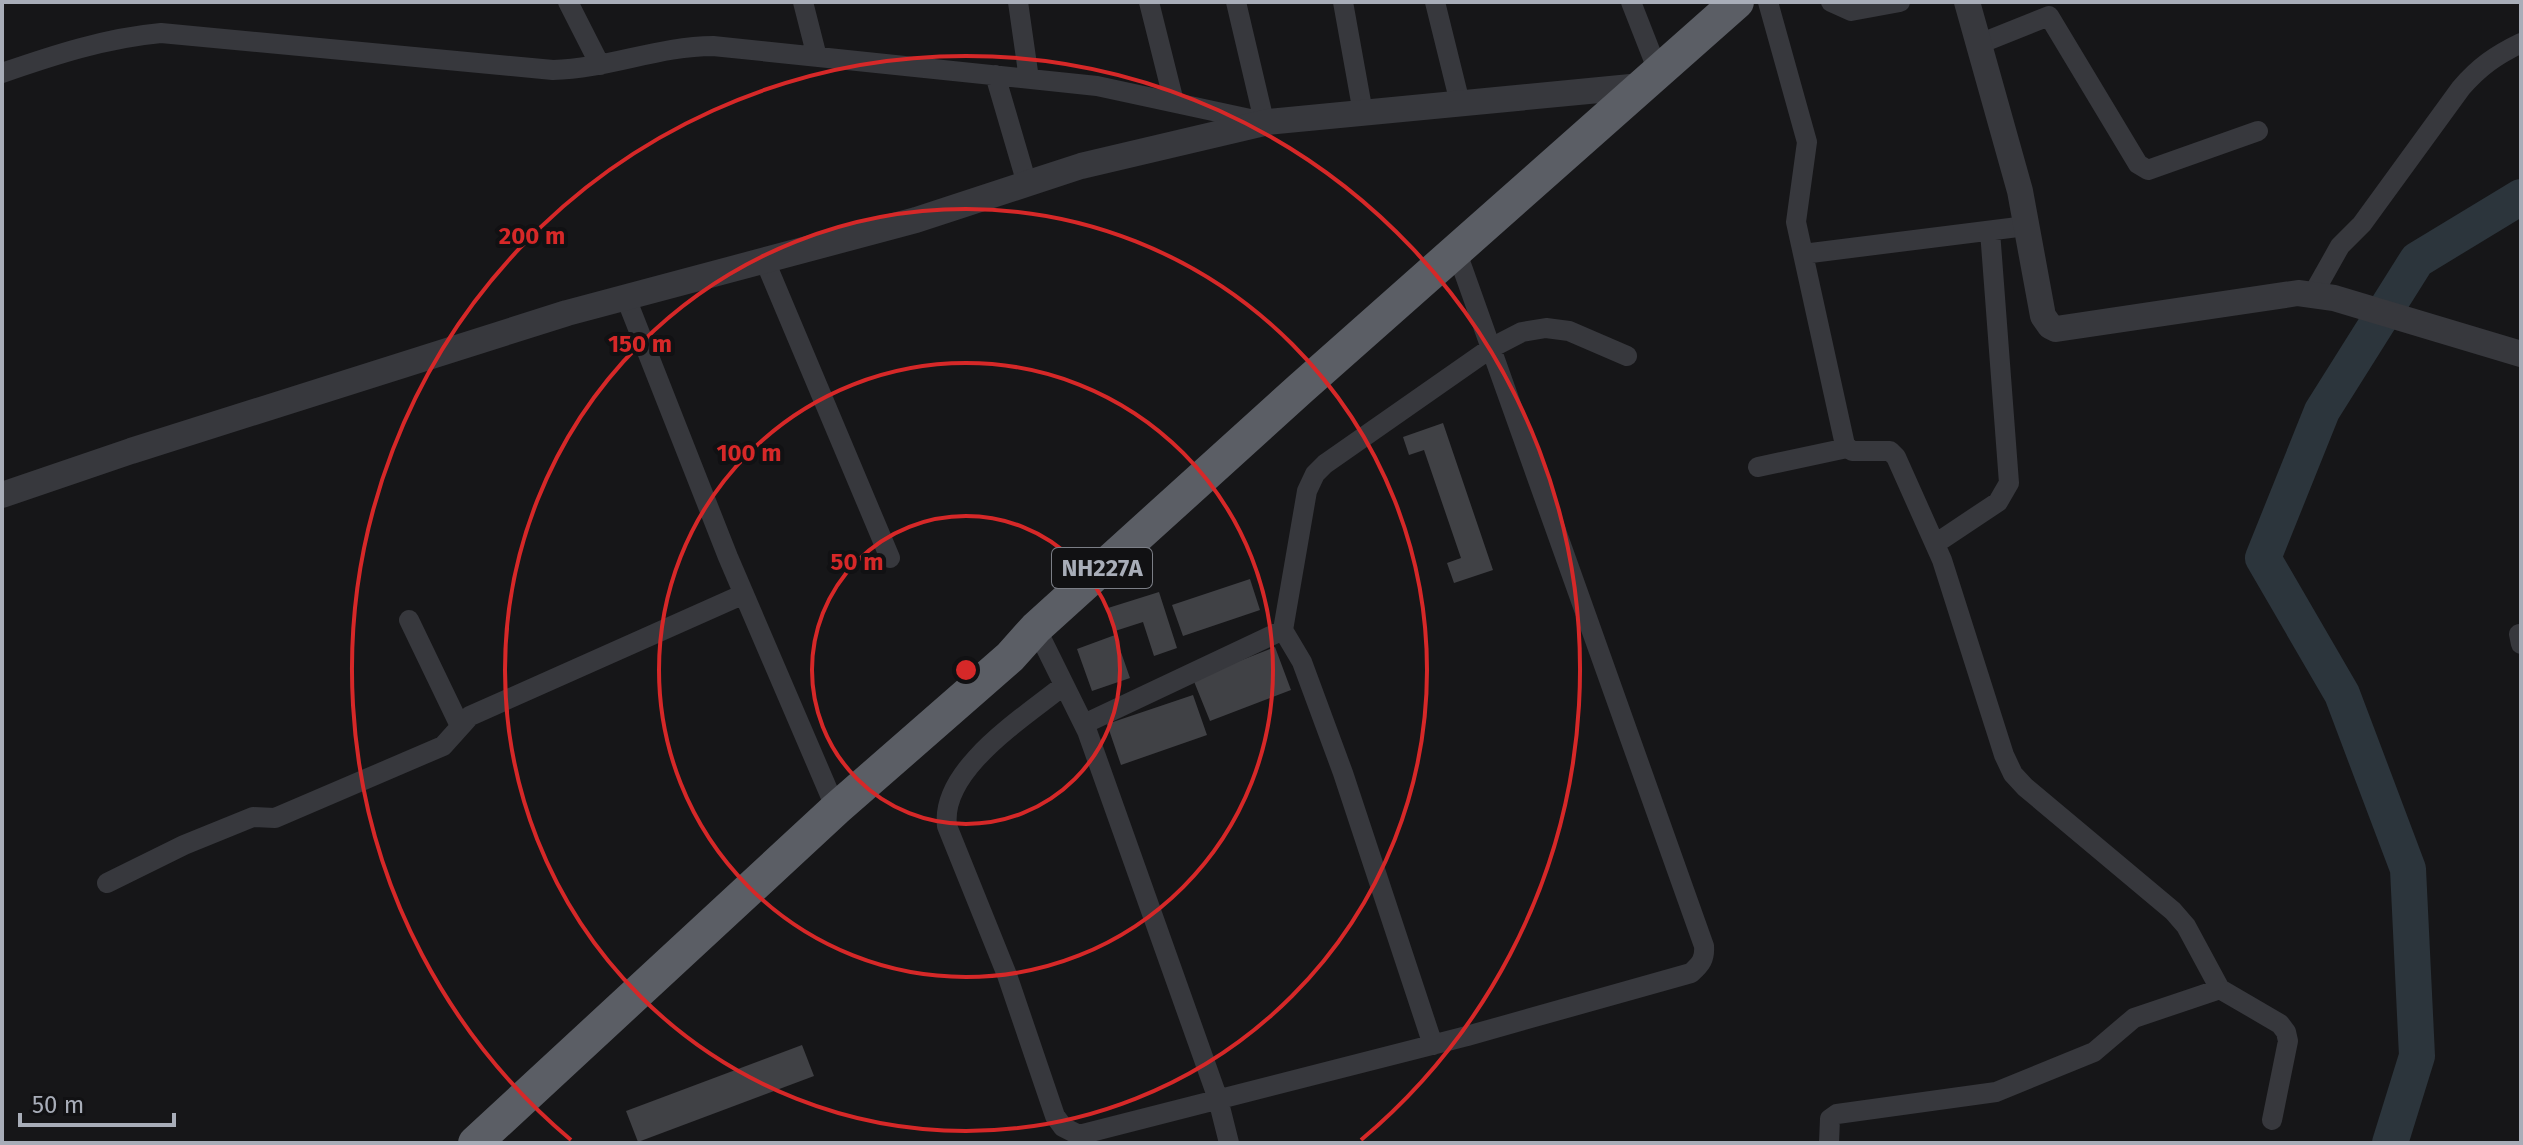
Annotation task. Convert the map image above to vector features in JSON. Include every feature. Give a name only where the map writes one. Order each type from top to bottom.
[{"type":"highway","name":"NH227A","points":[[475,1143],[836,809],[1010,657],[1036,628],[1737,2]]},
{"type":"street","points":[[568,2],[600,65]]},
{"type":"street","points":[[803,2],[817,57]]},
{"type":"street","points":[[1018,2],[1029,79]]},
{"type":"street","points":[[1149,2],[1174,102]]},
{"type":"street","points":[[1236,2],[1266,122]]},
{"type":"street","points":[[1343,2],[1363,113]]},
{"type":"street","points":[[1435,2],[1460,103]]},
{"type":"street","points":[[2,495],[567,313],[916,220],[1081,166],[1266,122],[1460,103],[1649,79],[1631,2]]},
{"type":"street","points":[[1768,2],[1807,142],[1796,209],[1803,254],[1847,448]]},
{"type":"street","points":[[1831,2],[1851,11],[1900,2]]},
{"type":"street","points":[[1967,2],[2020,191],[2043,316],[2050,326],[2056,329],[2298,293],[2323,296],[2521,354]]},
{"type":"street","points":[[1979,44],[2049,16],[2138,164],[2148,170],[2258,131]]},
{"type":"street","points":[[2,73],[106,41],[161,33],[553,70],[600,65],[699,46],[1097,86],[1266,122]]},
{"type":"street","points":[[2323,296],[2340,246],[2362,224],[2461,88],[2480,67],[2521,43]]},
{"type":"street","points":[[995,75],[1027,184]]},
{"type":"street","points":[[1803,254],[2026,226]]},
{"type":"street","points":[[1935,544],[1998,502],[2009,483],[1990,231]]},
{"type":"street","points":[[1064,685],[985,750],[956,783],[946,814],[947,826],[1007,975],[1055,1116],[1063,1127],[1079,1135],[1433,1045],[1691,973],[1705,957],[1704,946],[1456,250]]},
{"type":"street","points":[[765,261],[890,558]]},
{"type":"street","points":[[626,298],[744,594],[836,809]]},
{"type":"street","points":[[1433,1045],[1343,773],[1302,662],[1283,630],[1304,505],[1315,474],[1325,464],[1491,348],[1522,332],[1546,328],[1569,331],[1627,356]]},
{"type":"street","points":[[1758,467],[1847,448],[1852,451],[1885,450],[1894,454],[1935,544],[2004,755],[2013,774],[2173,911],[2186,926],[2220,989],[2280,1024],[2286,1032],[2288,1041],[2272,1120]]},
{"type":"street","points":[[107,883],[184,845],[253,817],[275,818],[443,746],[470,716],[744,594]]},
{"type":"street","points":[[409,620],[460,726]]},
{"type":"street","points":[[1036,628],[1084,724],[1218,1099],[1229,1143]]},
{"type":"street","points":[[1084,724],[1283,630]]},
{"type":"street","points":[[1829,1143],[1828,1124],[1837,1114],[1996,1092],[2094,1052],[2134,1018],[2220,989]]},
{"type":"building","points":[[1443,423],[1493,570],[1454,583],[1447,563],[1461,558],[1424,450],[1409,455],[1403,437]]},
{"type":"building","points":[[1250,579],[1260,610],[1183,636],[1172,605]]},
{"type":"building","points":[[1159,592],[1177,648],[1154,656],[1143,622],[1115,631],[1108,608]]},
{"type":"building","points":[[1115,635],[1130,678],[1092,691],[1077,649]]},
{"type":"building","points":[[1275,647],[1291,690],[1210,721],[1193,679]]},
{"type":"building","points":[[1193,695],[1207,735],[1121,765],[1107,724]]},
{"type":"building","points":[[802,1045],[814,1076],[638,1142],[626,1111]]},
{"type":"waterway","points":[[2390,1143],[2417,1056],[2408,869],[2342,694],[2263,558],[2322,411],[2417,260],[2521,197]]}]
